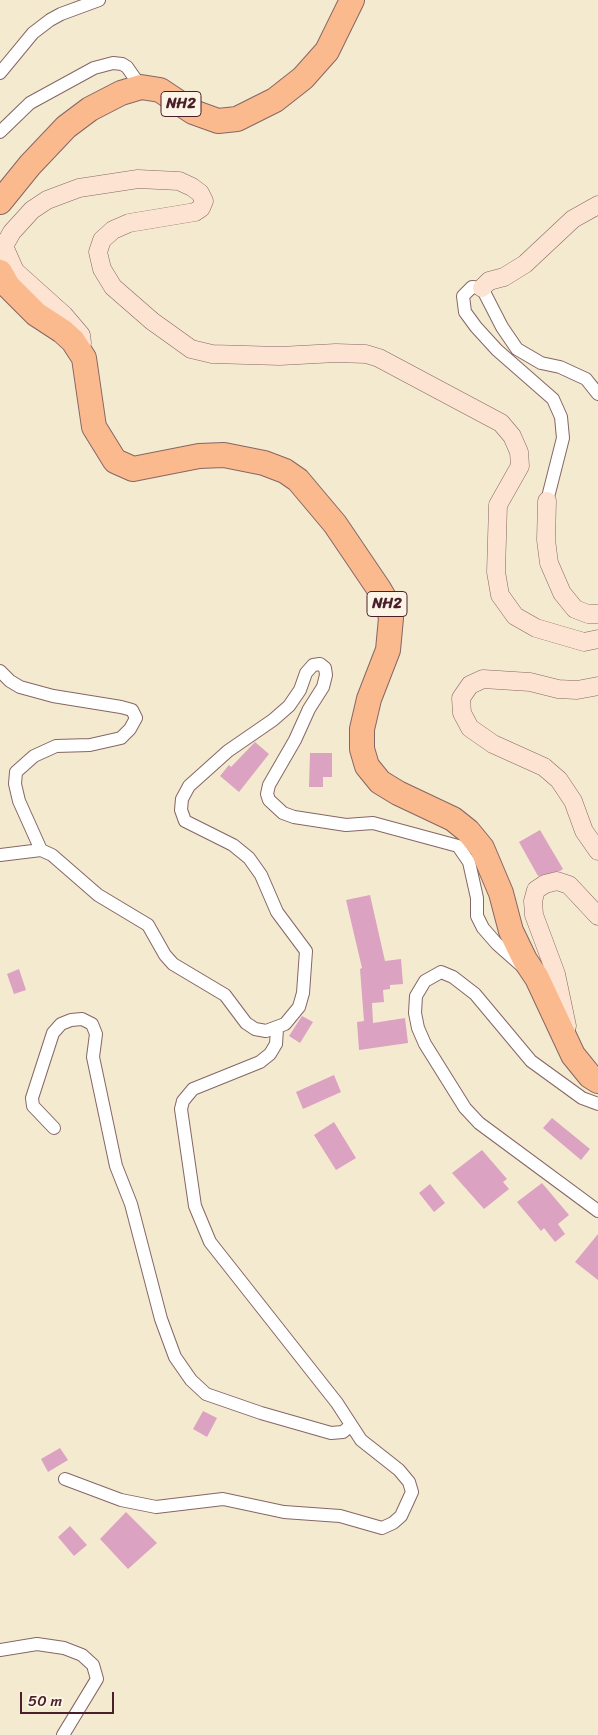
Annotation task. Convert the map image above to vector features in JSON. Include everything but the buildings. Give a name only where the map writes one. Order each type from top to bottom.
[{"type":"highway","name":"NH2","points":[[0,202],[30,164],[66,127],[90,109],[121,93],[141,87],[160,90],[193,112],[218,121],[238,119],[275,100],[303,78],[327,50],[352,0]]},
{"type":"highway","name":"NH2","points":[[0,272],[8,286],[36,314],[62,331],[73,341],[84,358],[94,426],[115,461],[133,469],[199,456],[224,455],[264,463],[285,471],[298,480],[335,524],[379,589],[387,603],[390,618],[388,650],[369,699],[362,730],[362,749],[367,766],[380,782],[398,793],[453,819],[468,831],[482,848],[501,893],[511,931],[525,960],[537,978],[573,1055],[590,1076],[598,1082]]},
{"type":"main road","points":[[84,358],[81,335],[64,315],[15,271],[4,246],[32,210],[47,200],[79,188],[138,179],[179,182],[192,187],[200,193],[204,201],[201,208],[195,212],[129,223],[113,230],[102,240],[98,252],[102,269],[113,288],[152,321],[191,349],[212,354],[280,356],[336,353],[366,354],[379,358],[501,423],[512,436],[519,452],[520,466],[498,505],[496,572],[500,595],[515,616],[536,628],[584,642],[598,639]]},
{"type":"main road","points":[[482,288],[489,281],[504,277],[525,264],[573,219],[598,205]]},
{"type":"main road","points":[[547,501],[546,540],[549,563],[562,593],[576,608],[588,614],[598,614]]},
{"type":"main road","points":[[598,686],[578,690],[558,689],[530,682],[483,679],[470,686],[461,698],[462,713],[470,728],[493,744],[544,767],[559,780],[572,801],[584,831],[598,851]]},
{"type":"main road","points":[[573,1055],[556,974],[534,915],[533,902],[536,890],[545,884],[557,882],[569,885],[598,916]]},
{"type":"street","points":[[0,73],[39,29],[61,14],[99,0]]},
{"type":"street","points":[[0,132],[30,103],[94,68],[122,64],[127,67],[141,87]]},
{"type":"street","points":[[547,501],[563,438],[561,417],[553,399],[497,350],[476,327],[465,312],[463,296],[472,287],[482,288],[502,327],[517,350],[541,363],[560,367],[586,379],[598,394]]},
{"type":"street","points":[[0,855],[41,850],[52,855],[98,895],[148,925],[165,955],[173,964],[225,995],[246,1024],[255,1029],[266,1031],[277,1029],[292,1018],[299,1007],[303,993],[306,951],[277,912],[261,875],[249,858],[233,845],[185,821],[181,810],[182,799],[189,786],[228,751],[273,720],[289,706],[300,690],[306,673],[313,665],[320,664],[325,668],[323,687],[309,709],[295,740],[269,784],[267,794],[270,800],[283,813],[294,817],[346,824],[373,823],[447,841],[458,846],[469,862],[477,898],[477,916],[483,928],[509,955],[537,978]]},
{"type":"street","points":[[0,671],[10,681],[20,687],[53,696],[132,710],[136,718],[130,729],[121,738],[90,745],[56,746],[34,756],[16,772],[14,784],[19,801],[41,850]]},
{"type":"street","points":[[598,1104],[582,1098],[531,1060],[476,994],[452,977],[441,972],[425,981],[416,996],[415,1013],[418,1028],[425,1044],[465,1108],[479,1124],[598,1210]]},
{"type":"street","points":[[54,1128],[33,1106],[34,1090],[53,1033],[61,1024],[71,1020],[82,1019],[92,1024],[96,1034],[93,1057],[116,1166],[131,1204],[161,1319],[175,1357],[191,1380],[206,1394],[261,1413],[332,1433],[343,1432],[351,1426]]},
{"type":"street","points":[[65,1479],[121,1500],[156,1507],[223,1499],[284,1512],[340,1516],[382,1528],[394,1523],[401,1516],[412,1492],[409,1482],[399,1470],[361,1440],[337,1403],[210,1242],[195,1206],[181,1110],[184,1101],[192,1089],[260,1062],[270,1054],[276,1044],[277,1029]]},
{"type":"street","points":[[0,1650],[37,1644],[64,1648],[82,1655],[93,1665],[97,1679],[63,1735]]}]
